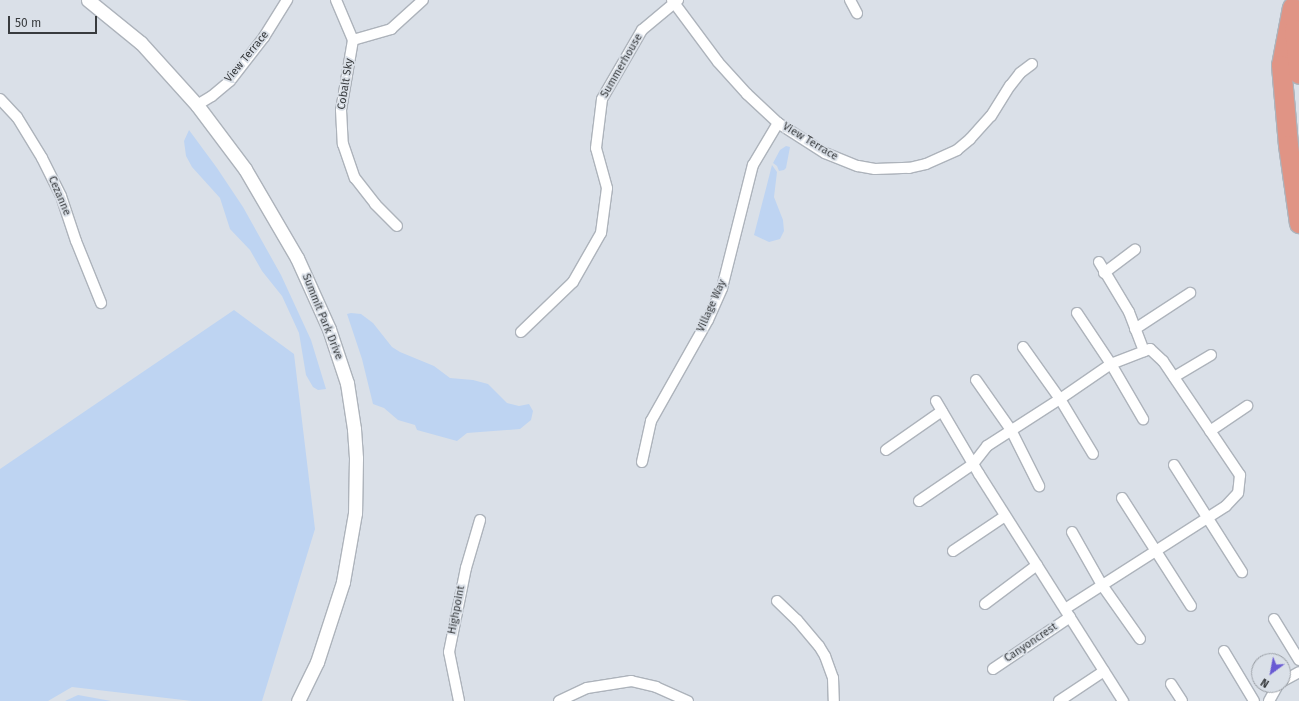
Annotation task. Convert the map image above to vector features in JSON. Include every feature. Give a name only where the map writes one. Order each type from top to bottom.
[{"type":"highway","points":[[1292,3],[1299,74]]},
{"type":"highway","points":[[1292,3],[1281,65],[1288,145],[1299,223]]},
{"type":"street","name":"Summit Park Drive","points":[[88,0],[141,43],[197,106],[245,169],[298,258],[329,328],[347,383],[355,443],[355,513],[343,582],[317,662],[298,701]]},
{"type":"street","name":"View Terrace","points":[[197,106],[230,81],[264,38],[287,0]]},
{"type":"street","points":[[336,0],[353,40],[391,29],[423,0]]},
{"type":"street","points":[[850,0],[856,13]]},
{"type":"street","name":"View Terrace","points":[[675,1],[718,62],[747,94],[778,122],[825,153],[858,166],[892,170],[926,164],[957,150],[970,140],[991,116],[1017,78],[1032,64]]},
{"type":"street","name":"Summerhouse","points":[[521,332],[573,282],[600,233],[608,188],[596,148],[602,99],[642,30],[675,1]]},
{"type":"street","name":"Cobalt Sky","points":[[353,40],[341,110],[344,144],[355,178],[375,204],[397,226]]},
{"type":"street","name":"Cezanne","points":[[0,99],[17,117],[42,158],[61,196],[76,242],[101,303]]},
{"type":"street","name":"Village Way","points":[[642,462],[651,421],[708,320],[722,288],[753,165],[778,122]]},
{"type":"street","points":[[1104,273],[1135,250]]},
{"type":"street","points":[[1067,613],[1102,585],[1226,506],[1238,493],[1240,475],[1163,361],[1147,350],[1135,329],[1129,312],[1104,273],[1099,262]]},
{"type":"street","points":[[1135,329],[1190,293]]},
{"type":"street","points":[[1077,313],[1111,364],[1143,419]]},
{"type":"street","points":[[1023,347],[1060,399],[1093,454]]},
{"type":"street","points":[[919,501],[973,464],[987,446],[1011,430],[1111,364],[1147,350]]},
{"type":"street","points":[[1174,377],[1211,355]]},
{"type":"street","points":[[976,380],[1011,430],[1039,486]]},
{"type":"street","name":"Canyoncrest","points":[[936,401],[1005,516],[1123,701]]},
{"type":"street","points":[[1210,430],[1247,406]]},
{"type":"street","points":[[886,450],[942,411]]},
{"type":"street","points":[[1174,465],[1242,572]]},
{"type":"street","points":[[1122,498],[1191,606]]},
{"type":"street","points":[[953,551],[1005,516]]},
{"type":"street","name":"Highpoint","points":[[459,701],[449,652],[466,568],[480,520]]},
{"type":"street","points":[[1072,532],[1102,585],[1140,639]]},
{"type":"street","points":[[985,604],[1037,565]]},
{"type":"street","points":[[777,601],[797,620],[826,656],[833,678],[834,701]]},
{"type":"street","name":"Canyoncrest","points":[[993,669],[1067,613]]},
{"type":"street","points":[[1274,619],[1299,660]]},
{"type":"street","points":[[1224,651],[1254,701]]},
{"type":"street","points":[[1059,701],[1104,671]]},
{"type":"street","points":[[559,701],[587,688],[631,681],[656,687],[688,701]]},
{"type":"street","points":[[1171,684],[1182,701]]},
{"type":"shaded area","points":[[189,130],[243,207],[281,275],[311,340],[326,389],[318,390],[313,387],[306,375],[299,333],[282,296],[262,271],[250,250],[230,229],[220,198],[192,167],[186,156],[184,141]]},
{"type":"shaded area","points":[[786,146],[790,147],[786,168],[779,171],[777,166],[773,163],[780,150]]},
{"type":"shaded area","points":[[772,165],[777,172],[774,197],[783,220],[784,231],[780,239],[769,242],[754,235]]},
{"type":"shaded area","points":[[234,310],[294,354],[315,529],[262,701],[192,701],[72,687],[48,701],[0,701],[0,469]]},
{"type":"shaded area","points":[[347,314],[361,314],[373,323],[392,347],[400,352],[434,366],[450,378],[473,380],[488,384],[507,403],[519,406],[529,404],[533,411],[531,420],[520,429],[467,433],[457,441],[417,430],[415,425],[398,420],[384,408],[373,404],[362,359]]},
{"type":"shaded area","points":[[78,695],[111,701],[65,701]]}]
